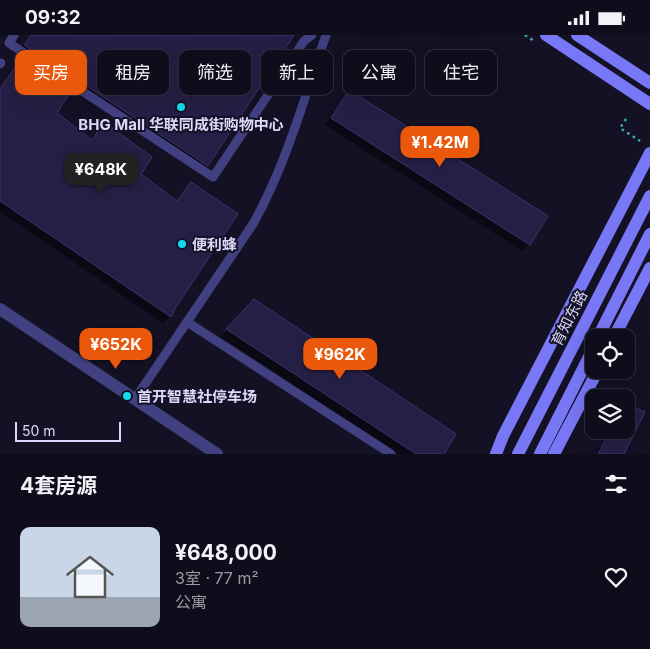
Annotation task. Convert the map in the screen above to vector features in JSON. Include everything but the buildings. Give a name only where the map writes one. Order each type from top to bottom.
[{"type":"main road","points":[[546,35],[645,101]]},
{"type":"main road","points":[[578,35],[650,83]]},
{"type":"main road","points":[[496,454],[503,435],[650,153]]},
{"type":"main road","name":"育知东路","points":[[518,454],[650,196]]},
{"type":"main road","points":[[602,329],[650,234]]},
{"type":"main road","points":[[618,329],[650,268]]},
{"type":"main road","points":[[540,454],[585,365]]},
{"type":"main road","points":[[554,454],[593,379]]},
{"type":"street","points":[[0,309],[217,454]]},
{"type":"lane","points":[[14,35],[9,43],[213,177],[304,41],[312,35]]},
{"type":"lane","points":[[135,399],[253,224],[265,202],[286,152],[326,35]]},
{"type":"lane","points":[[187,322],[391,454]]},
{"type":"path","points":[[626,119],[620,128],[640,141]]},
{"type":"place","name":"BHG Mall 华联同成街购物中心","points":[[181,107]]},
{"type":"place","name":"便利蜂","points":[[182,244]]},
{"type":"place","name":"首开智慧社停车场","points":[[127,396]]}]
